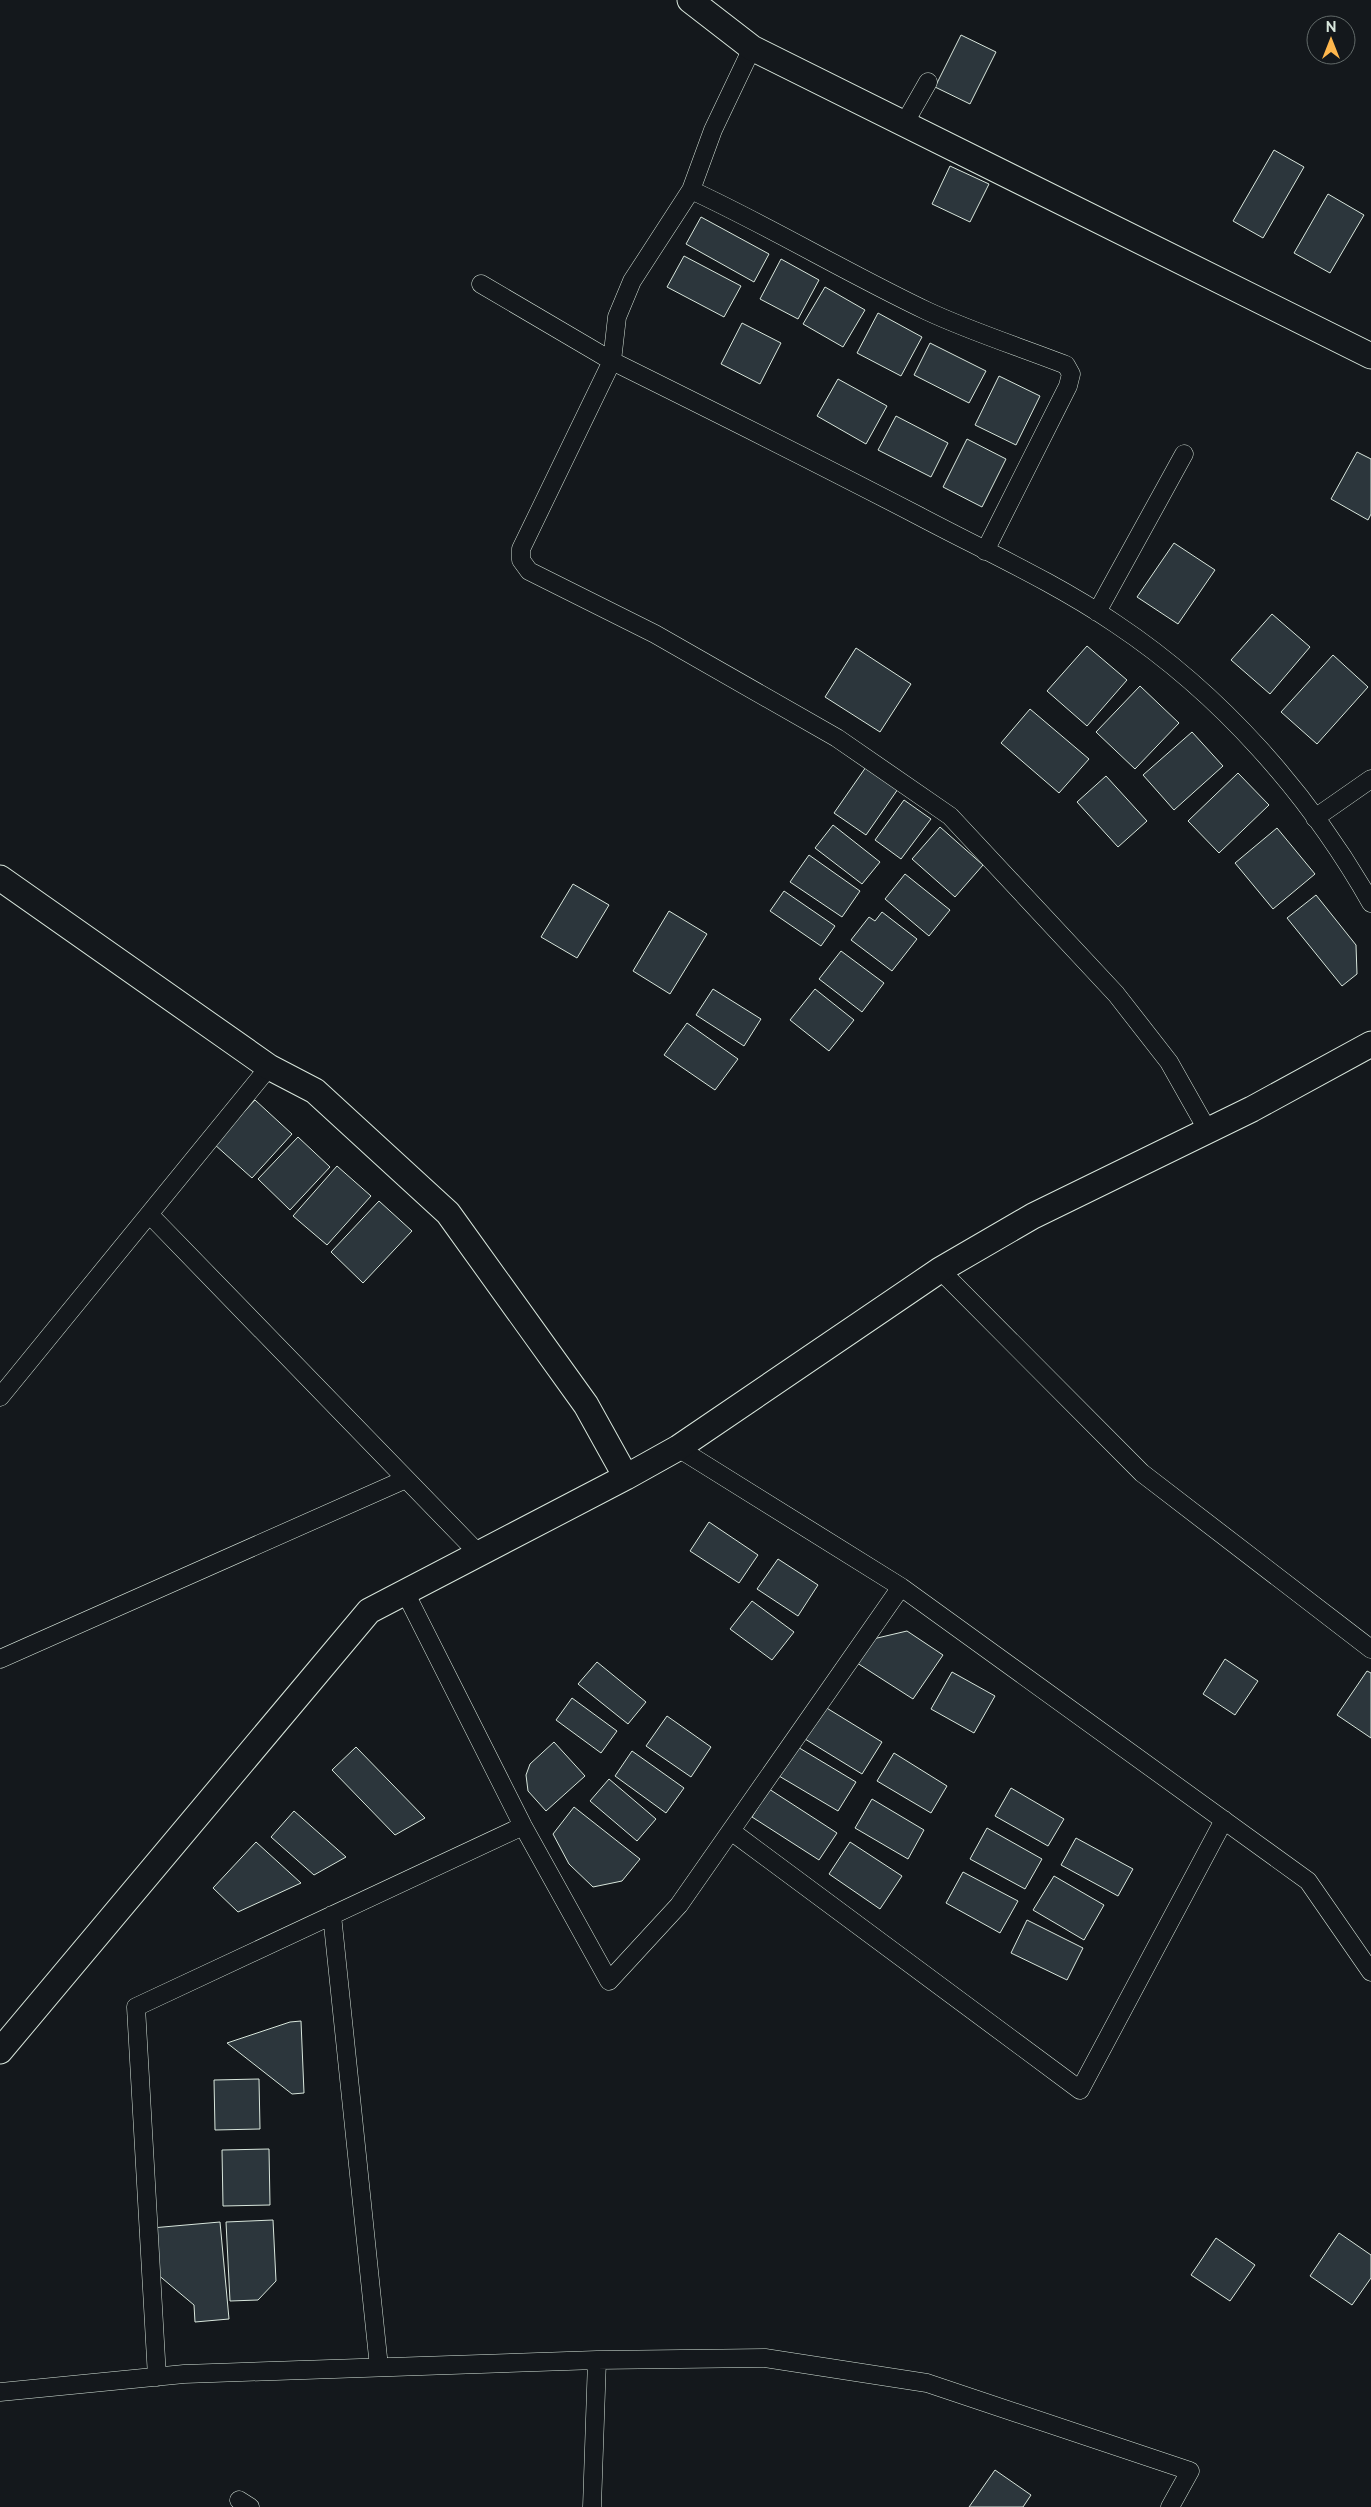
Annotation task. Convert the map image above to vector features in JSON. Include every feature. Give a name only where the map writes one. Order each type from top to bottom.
[{"type":"street","points":[[690,0],[752,48],[1371,356]]},
{"type":"street","points":[[752,48],[713,130],[691,190],[632,281],[617,317],[612,361],[520,549],[520,560],[529,571],[655,634],[837,738],[950,816],[1116,994],[1169,1062],[1208,1131]]},
{"type":"street","points":[[904,124],[928,82]]},
{"type":"street","points":[[691,190],[742,214],[930,313],[1066,365],[1070,374],[1068,386],[984,550]]},
{"type":"street","points":[[481,284],[612,361],[779,443],[1046,582],[1116,624],[1170,665],[1228,716],[1282,775],[1344,855],[1371,903]]},
{"type":"street","points":[[1097,612],[1184,454]]},
{"type":"street","points":[[1315,818],[1371,779]]},
{"type":"street","points":[[0,878],[269,1067],[315,1091],[448,1214],[586,1405],[626,1477]]},
{"type":"street","points":[[0,2052],[369,1611],[678,1448],[940,1270],[1033,1216],[1252,1109],[1371,1044]]},
{"type":"street","points":[[0,1397],[269,1067]]},
{"type":"street","points":[[149,1214],[479,1554]]},
{"type":"street","points":[[940,1270],[1142,1473],[1371,1649]]},
{"type":"street","points":[[678,1448],[901,1588],[1308,1881],[1371,1972]]},
{"type":"street","points":[[0,1659],[406,1479]]},
{"type":"street","points":[[405,1592],[523,1826],[609,1981],[679,1905],[901,1588]]},
{"type":"street","points":[[731,1831],[1080,2090],[1224,1820]]},
{"type":"street","points":[[158,2377],[136,2007],[523,1826]]},
{"type":"street","points":[[332,1915],[379,2367]]},
{"type":"street","points":[[0,2392],[184,2374],[597,2360],[765,2358],[927,2383],[1190,2471],[1170,2507]]},
{"type":"street","points":[[592,2507],[597,2360]]},
{"type":"building","points":[[961,35],[996,52],[970,104],[935,87]]},
{"type":"building","points":[[1274,150],[1304,167],[1263,238],[1233,221]]},
{"type":"building","points":[[950,166],[989,184],[970,222],[932,204]]},
{"type":"building","points":[[1328,194],[1364,215],[1330,273],[1294,253]]},
{"type":"building","points":[[701,217],[769,254],[754,282],[686,244]]},
{"type":"building","points":[[684,256],[741,286],[724,317],[667,287]]},
{"type":"building","points":[[781,259],[819,280],[798,319],[760,299]]},
{"type":"building","points":[[825,287],[865,310],[843,347],[803,324]]},
{"type":"building","points":[[878,313],[922,337],[901,376],[857,353]]},
{"type":"building","points":[[742,323],[781,343],[760,384],[721,364]]},
{"type":"building","points":[[930,343],[986,371],[969,403],[914,375]]},
{"type":"building","points":[[999,376],[1040,396],[1016,445],[975,425]]},
{"type":"building","points":[[838,379],[887,406],[866,444],[817,416]]},
{"type":"building","points":[[896,416],[948,443],[931,477],[878,450]]},
{"type":"building","points":[[967,439],[1006,459],[982,507],[943,487]]},
{"type":"building","points":[[1357,452],[1371,459],[1371,514],[1368,520],[1331,499]]},
{"type":"building","points":[[1174,543],[1215,570],[1178,624],[1137,597]]},
{"type":"building","points":[[1272,614],[1310,647],[1270,694],[1231,660]]},
{"type":"building","points":[[1087,646],[1127,680],[1087,726],[1047,691]]},
{"type":"building","points":[[856,648],[911,684],[880,732],[825,697]]},
{"type":"building","points":[[1333,655],[1368,687],[1317,744],[1281,712]]},
{"type":"building","points":[[1140,686],[1179,723],[1135,769],[1096,732]]},
{"type":"building","points":[[1030,709],[1089,759],[1059,793],[1001,743]]},
{"type":"building","points":[[1192,732],[1223,766],[1174,810],[1143,775]]},
{"type":"building","points":[[866,767],[898,789],[866,835],[834,813]]},
{"type":"building","points":[[1238,773],[1269,805],[1219,853],[1188,821]]},
{"type":"building","points":[[1106,776],[1147,821],[1118,847],[1077,802]]},
{"type":"building","points":[[904,800],[931,819],[901,859],[875,840]]},
{"type":"building","points":[[833,825],[880,862],[862,884],[815,848]]},
{"type":"building","points":[[940,827],[983,865],[955,897],[912,859]]},
{"type":"building","points":[[1277,828],[1315,874],[1273,909],[1235,863]]},
{"type":"building","points":[[809,855],[860,891],[842,917],[790,882]]},
{"type":"building","points":[[905,874],[950,910],[929,936],[885,899]]},
{"type":"building","points":[[573,884],[609,905],[577,958],[541,937]]},
{"type":"building","points":[[784,891],[835,926],[821,946],[770,911]]},
{"type":"building","points":[[1316,895],[1356,945],[1357,974],[1342,986],[1287,918]]},
{"type":"building","points":[[669,911],[707,934],[670,994],[633,971]]},
{"type":"building","points":[[882,912],[917,939],[892,971],[851,940],[869,917],[875,921]]},
{"type":"building","points":[[841,951],[884,983],[862,1012],[819,979]]},
{"type":"building","points":[[713,989],[761,1019],[744,1046],[696,1015]]},
{"type":"building","points":[[815,989],[854,1020],[829,1051],[790,1020]]},
{"type":"building","points":[[687,1023],[738,1059],[715,1090],[664,1055]]},
{"type":"building","points":[[255,1100],[292,1134],[252,1178],[214,1144]]},
{"type":"building","points":[[298,1137],[330,1167],[290,1210],[258,1179]]},
{"type":"building","points":[[337,1166],[371,1196],[327,1245],[293,1216]]},
{"type":"building","points":[[379,1201],[412,1231],[363,1283],[331,1252]]},
{"type":"building","points":[[709,1522],[758,1555],[739,1583],[690,1551]]},
{"type":"building","points":[[778,1559],[818,1585],[798,1616],[757,1589]]},
{"type":"building","points":[[752,1601],[794,1632],[772,1660],[730,1629]]},
{"type":"building","points":[[907,1631],[943,1655],[913,1699],[857,1663],[873,1639]]},
{"type":"building","points":[[1225,1659],[1258,1681],[1235,1715],[1203,1694]]},
{"type":"building","points":[[597,1662],[646,1702],[628,1724],[578,1684]]},
{"type":"building","points":[[1367,1671],[1371,1673],[1371,1738],[1337,1715]]},
{"type":"building","points":[[952,1672],[995,1696],[974,1733],[931,1709]]},
{"type":"building","points":[[572,1698],[617,1731],[601,1753],[556,1720]]},
{"type":"building","points":[[825,1707],[882,1742],[862,1774],[805,1739]]},
{"type":"building","points":[[667,1716],[711,1747],[691,1777],[646,1746]]},
{"type":"building","points":[[554,1742],[585,1776],[546,1811],[528,1791],[526,1775],[530,1764]]},
{"type":"building","points":[[796,1746],[856,1782],[838,1811],[779,1776]]},
{"type":"building","points":[[356,1747],[425,1818],[395,1835],[332,1770]]},
{"type":"building","points":[[632,1751],[684,1788],[666,1813],[615,1776]]},
{"type":"building","points":[[894,1753],[947,1786],[931,1813],[877,1781]]},
{"type":"building","points":[[609,1779],[656,1819],[637,1841],[590,1801]]},
{"type":"building","points":[[1011,1788],[1064,1819],[1048,1846],[995,1816]]},
{"type":"building","points":[[769,1789],[837,1833],[819,1860],[752,1817]]},
{"type":"building","points":[[872,1799],[924,1830],[908,1859],[855,1828]]},
{"type":"building","points":[[574,1807],[640,1859],[622,1881],[593,1887],[569,1864],[553,1834]]},
{"type":"building","points":[[294,1811],[346,1857],[314,1875],[271,1837]]},
{"type":"building","points":[[987,1828],[1042,1859],[1025,1889],[970,1859]]},
{"type":"building","points":[[1076,1838],[1133,1869],[1118,1896],[1061,1865]]},
{"type":"building","points":[[256,1842],[301,1883],[238,1912],[213,1888]]},
{"type":"building","points":[[850,1842],[902,1876],[880,1909],[829,1874]]},
{"type":"building","points":[[963,1872],[1018,1901],[1000,1933],[946,1903]]},
{"type":"building","points":[[1054,1876],[1104,1905],[1084,1940],[1033,1910]]},
{"type":"building","points":[[1027,1920],[1083,1948],[1067,1980],[1011,1953]]},
{"type":"building","points":[[301,2021],[304,2093],[292,2094],[227,2043],[290,2022]]},
{"type":"building","points":[[259,2079],[260,2129],[215,2130],[214,2080]]},
{"type":"building","points":[[269,2149],[270,2205],[223,2206],[222,2150]]},
{"type":"building","points":[[273,2220],[276,2281],[258,2300],[230,2301],[226,2222]]},
{"type":"building","points":[[220,2222],[229,2319],[195,2322],[194,2305],[144,2263],[140,2229]]},
{"type":"building","points":[[1339,2233],[1371,2255],[1371,2278],[1352,2305],[1310,2276]]},
{"type":"building","points":[[1216,2238],[1255,2265],[1230,2301],[1191,2275]]},
{"type":"building","points":[[995,2470],[1031,2495],[1023,2507],[969,2507]]}]
